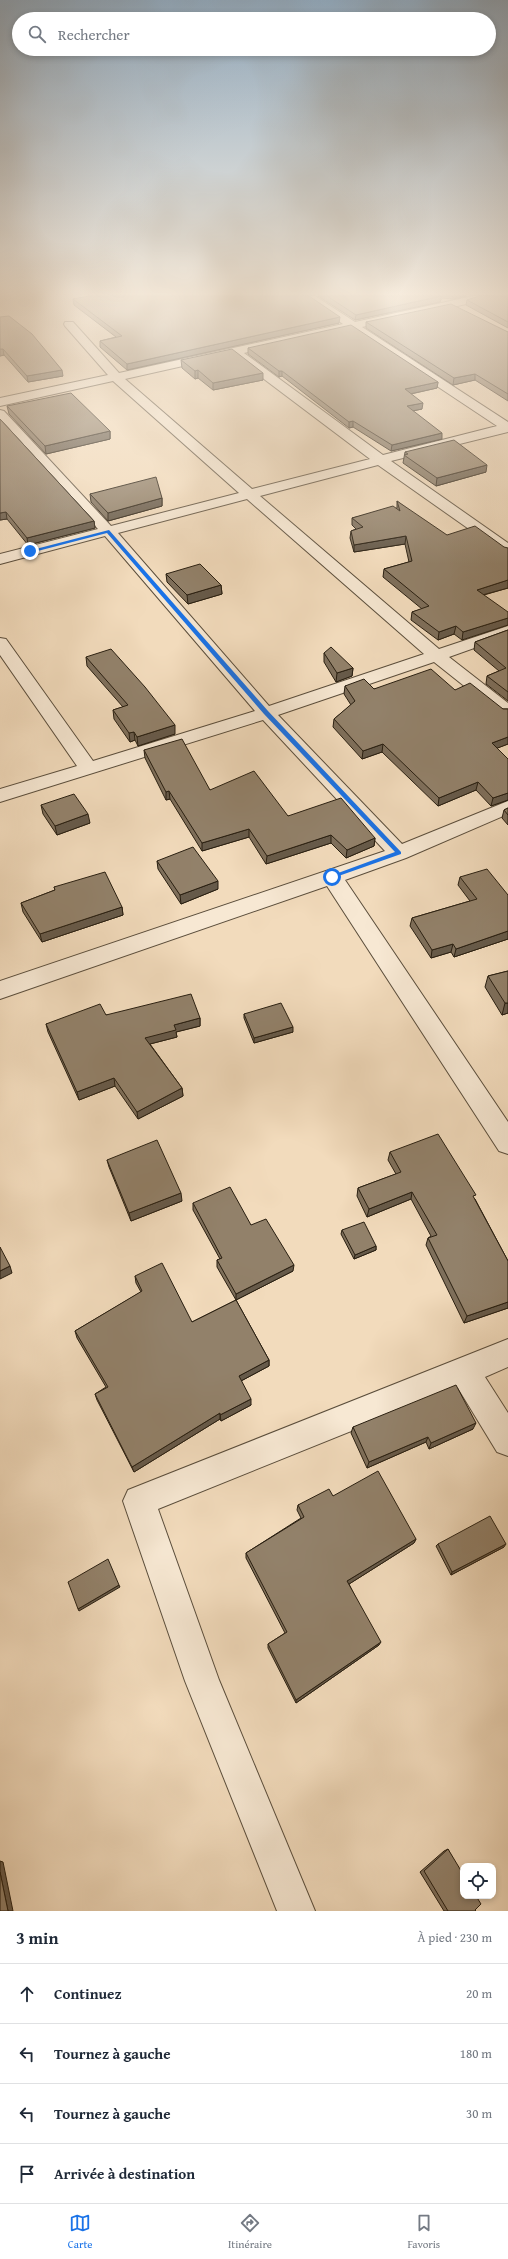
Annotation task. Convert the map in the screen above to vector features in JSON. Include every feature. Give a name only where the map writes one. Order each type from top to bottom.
[{"type":"street","points":[[0,402],[78,385]]},
{"type":"street","points":[[125,385],[249,494],[436,654],[508,712]]},
{"type":"street","points":[[280,385],[379,459],[508,550]]},
{"type":"street","points":[[445,385],[508,427]]},
{"type":"street","points":[[0,414],[108,531],[266,713],[399,853]]},
{"type":"street","points":[[0,559],[379,459],[508,427]]},
{"type":"street","points":[[0,796],[88,767],[266,713],[508,630]]},
{"type":"street","points":[[0,643],[88,767]]},
{"type":"street","points":[[0,990],[399,853],[508,807]]},
{"type":"street","points":[[332,877],[508,1143]]},
{"type":"street","points":[[296,1911],[202,1681],[139,1501],[508,1353]]},
{"type":"street","points":[[464,1370],[508,1441]]},
{"type":"building","points":[[301,385],[423,385],[405,389],[423,403],[407,406],[442,433],[392,445],[353,421],[349,422]]},
{"type":"building","points":[[493,385],[508,385],[508,394]]},
{"type":"building","points":[[71,393],[110,431],[45,446],[7,406]]},
{"type":"building","points":[[0,419],[94,521],[27,538],[6,512],[0,513]]},
{"type":"building","points":[[454,440],[487,465],[437,478],[404,455],[408,454],[405,452]]},
{"type":"building","points":[[156,477],[162,498],[108,513],[90,494]]},
{"type":"building","points":[[397,501],[447,535],[475,526],[504,547],[508,548],[508,580],[477,590],[508,612],[508,618],[463,632],[456,626],[439,632],[412,612],[429,606],[384,569],[412,561],[406,536],[354,545],[351,531],[363,527],[352,518],[393,506],[400,511]]},
{"type":"building","points":[[200,564],[221,585],[187,595],[166,574]]},
{"type":"building","points":[[508,630],[508,692],[487,676],[506,668],[475,642]]},
{"type":"building","points":[[331,647],[353,668],[337,673],[324,653]]},
{"type":"building","points":[[111,649],[145,687],[175,725],[137,737],[134,732],[129,733],[113,710],[128,705],[86,657]]},
{"type":"building","points":[[431,669],[455,690],[470,683],[503,709],[508,709],[508,737],[492,743],[508,759],[508,793],[493,798],[478,782],[439,798],[383,744],[363,751],[334,719],[355,701],[345,686],[364,679],[374,689]]},
{"type":"building","points":[[182,739],[210,790],[254,771],[288,816],[341,798],[375,838],[347,850],[331,835],[267,856],[249,829],[202,843],[169,791],[166,792],[144,750]]},
{"type":"building","points":[[74,794],[88,814],[55,826],[41,805]]},
{"type":"building","points":[[508,808],[508,815],[504,810]]},
{"type":"building","points":[[193,847],[218,881],[180,895],[157,861]]},
{"type":"building","points":[[487,869],[508,895],[508,931],[456,949],[453,944],[432,950],[412,918],[477,899],[460,877]]},
{"type":"building","points":[[105,872],[122,907],[40,934],[21,903],[55,890],[54,887]]},
{"type":"building","points":[[508,971],[508,1003],[505,1003],[488,976]]},
{"type":"building","points":[[191,994],[200,1018],[174,1025],[176,1030],[145,1038],[182,1088],[137,1112],[114,1078],[77,1092],[46,1024],[100,1004],[106,1015]]},
{"type":"building","points":[[281,1003],[293,1027],[254,1038],[244,1014]]},
{"type":"building","points":[[438,1134],[476,1195],[473,1196],[508,1261],[508,1302],[467,1316],[428,1238],[437,1235],[412,1192],[369,1209],[358,1188],[401,1172],[390,1152]]},
{"type":"building","points":[[157,1140],[181,1193],[129,1213],[107,1160]]},
{"type":"building","points":[[230,1187],[251,1225],[266,1219],[294,1265],[236,1294],[217,1260],[222,1258],[193,1203]]},
{"type":"building","points":[[364,1222],[376,1246],[355,1255],[342,1230]]},
{"type":"building","points":[[0,1247],[10,1266],[0,1271]]},
{"type":"building","points":[[162,1263],[192,1322],[236,1300],[269,1360],[239,1376],[251,1399],[220,1415],[220,1413],[132,1467],[95,1394],[108,1387],[75,1331],[142,1291],[135,1276]]},
{"type":"building","points":[[456,1385],[476,1423],[431,1443],[428,1437],[369,1462],[353,1427]]},
{"type":"building","points":[[378,1471],[416,1539],[347,1581],[381,1642],[296,1700],[268,1644],[287,1632],[246,1553],[304,1517],[298,1505],[329,1489],[333,1496]]},
{"type":"building","points":[[490,1516],[506,1544],[452,1572],[438,1544]]},
{"type":"building","points":[[108,1559],[119,1585],[78,1609],[68,1582]]},
{"type":"building","points":[[448,1849],[460,1869],[460,1899],[478,1899],[481,1904],[475,1910],[476,1911],[448,1911],[424,1871]]},
{"type":"building","points":[[0,1872],[8,1911],[0,1911]]},
{"type":"route","points":[[30,551],[108,531],[266,713],[399,853],[332,877]]}]
